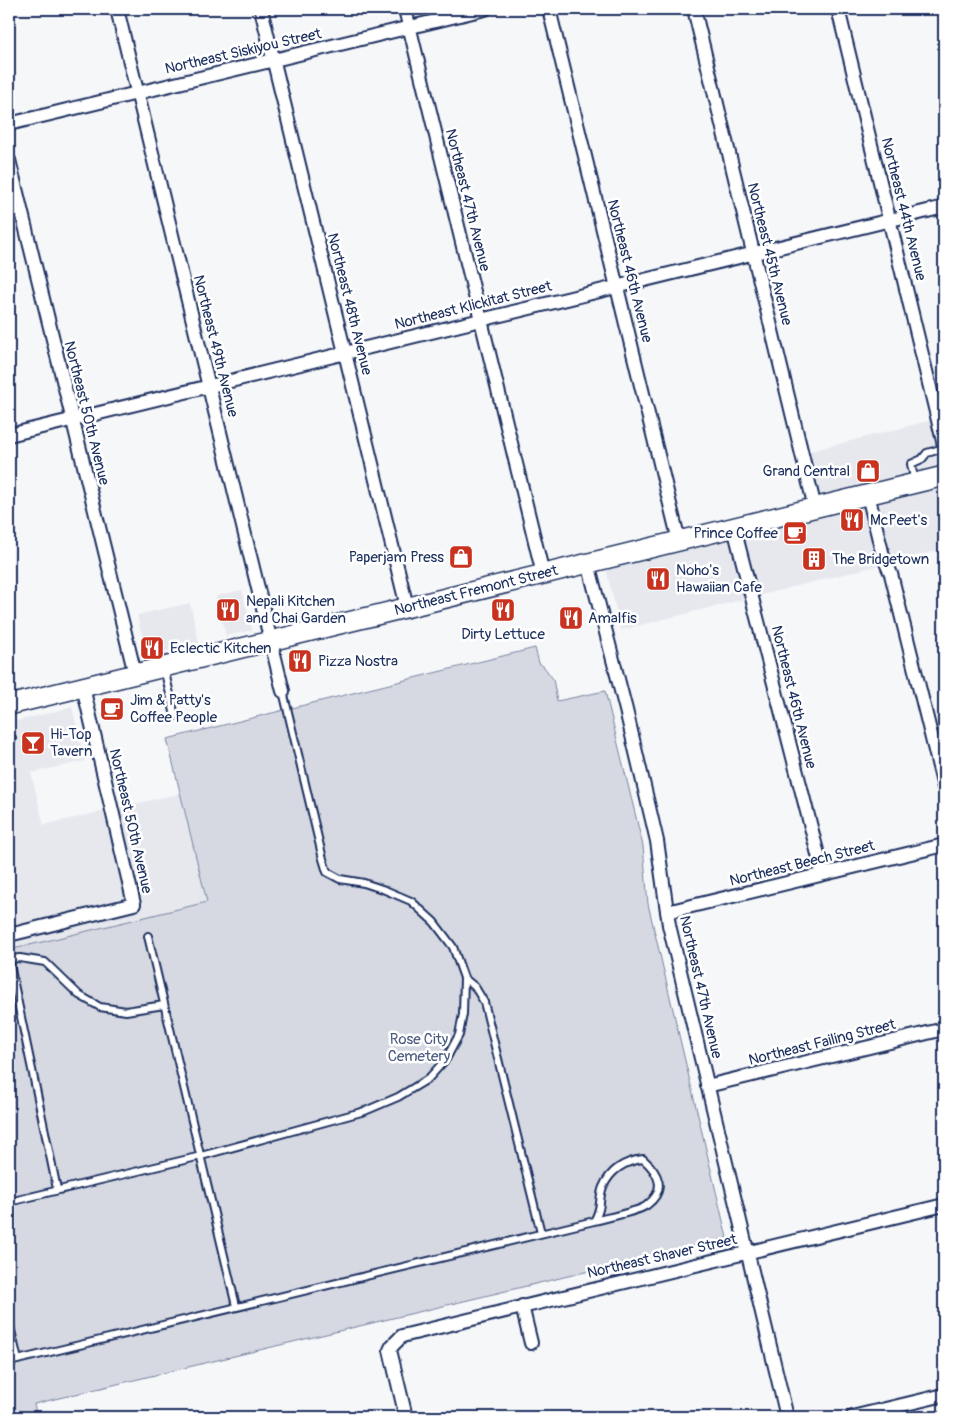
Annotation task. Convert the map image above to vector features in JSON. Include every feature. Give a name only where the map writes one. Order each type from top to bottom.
[{"type":"main road","name":"Northeast Fremont Street","points":[[9,705],[944,476]]},
{"type":"street","name":"Northeast 49th Avenue","points":[[117,9],[283,691]]},
{"type":"street","name":"Northeast 48th Avenue","points":[[261,9],[407,607]]},
{"type":"street","name":"Northeast 47th Avenue","points":[[405,9],[543,574]]},
{"type":"street","name":"Northeast Siskiyou Street","points":[[9,124],[485,9]]},
{"type":"street","name":"Northeast 46th Avenue","points":[[549,9],[679,541]]},
{"type":"street","name":"Northeast 45th Avenue","points":[[694,9],[815,508]]},
{"type":"street","name":"Northeast 44th Avenue","points":[[838,9],[944,440]]},
{"type":"street","name":"Northeast 50th Avenue","points":[[9,160],[135,674]]},
{"type":"street","name":"Northeast Klickitat Street","points":[[9,435],[944,207]]},
{"type":"street","points":[[868,495],[883,556],[891,574],[944,787]]},
{"type":"street","name":"Northeast 46th Avenue","points":[[734,528],[823,874]]},
{"type":"street","name":"Northeast 47th Avenue","points":[[588,564],[626,710],[657,841],[667,912],[787,1417]]},
{"type":"street","name":"Northeast 50th Avenue","points":[[9,935],[134,904],[82,687]]},
{"type":"street","name":"Northeast Beech Street","points":[[667,912],[944,845]]},
{"type":"street","name":"Northeast Failing Street","points":[[707,1086],[944,1029]]},
{"type":"street","name":"Northeast Shaver Street","points":[[406,1417],[391,1356],[392,1346],[402,1336],[944,1205]]},
{"type":"street","points":[[522,1306],[530,1343]]},
{"type":"street","points":[[852,1417],[944,1395]]},
{"type":"lane","points":[[915,483],[911,464],[922,459],[944,440]]},
{"type":"lane","points":[[164,667],[175,716]]},
{"type":"lane","points":[[9,1202],[201,1156],[365,1110],[398,1097],[428,1079],[446,1059],[459,1035],[463,1014],[464,978],[453,947],[434,922],[411,902],[378,887],[340,879],[327,872],[283,691]]},
{"type":"lane","points":[[148,936],[236,1306]]},
{"type":"lane","points":[[57,1189],[9,960],[20,958],[45,962],[79,995],[100,1007],[126,1011],[164,1005]]},
{"type":"lane","points":[[464,978],[475,987],[484,1002],[542,1233]]},
{"type":"lane","points":[[9,1362],[594,1221],[646,1206],[656,1195],[660,1184],[654,1169],[644,1159],[630,1161],[613,1171],[603,1188],[600,1212],[594,1221]]},
{"type":"lane","points":[[9,1322],[18,1360]]},
{"type":"shaded area","points":[[944,417],[944,470],[820,500],[807,452]]},
{"type":"shaded area","points":[[944,487],[944,549],[621,630],[606,569]]},
{"type":"shaded area","points":[[242,590],[252,630],[226,636],[216,596]]},
{"type":"shaded area","points":[[190,603],[199,643],[147,656],[137,615]]},
{"type":"shaded area","points":[[72,707],[85,761],[31,773],[44,825],[182,793],[208,903],[9,951],[9,723]]},
{"type":"green space","name":"Rose City Cemetery","points":[[535,648],[539,663],[553,679],[557,701],[605,691],[643,846],[648,904],[727,1238],[34,1404],[37,1417],[9,1417],[9,950],[207,902],[167,739]]},
{"type":"place","name":"Grand Central","points":[[868,471]]},
{"type":"place","name":"McPeet's","points":[[852,520]]},
{"type":"place","name":"Prince Coffee","points":[[795,533]]},
{"type":"place","name":"Paperjam Press","points":[[461,557]]},
{"type":"place","name":"The Bridgetown","points":[[814,559]]},
{"type":"place","name":"Noho's Hawaiian Cafe","points":[[658,579]]},
{"type":"place","name":"Nepali Kitchen and Chai Garden","points":[[228,610]]},
{"type":"place","name":"Dirty Lettuce","points":[[503,610]]},
{"type":"place","name":"Amalfis","points":[[571,618]]},
{"type":"place","name":"Eclectic Kitchen","points":[[152,648]]},
{"type":"place","name":"Pizza Nostra","points":[[300,661]]},
{"type":"place","name":"Jim & Patty's Coffee People","points":[[112,709]]},
{"type":"place","name":"Hi-Top Tavern","points":[[33,743]]}]
